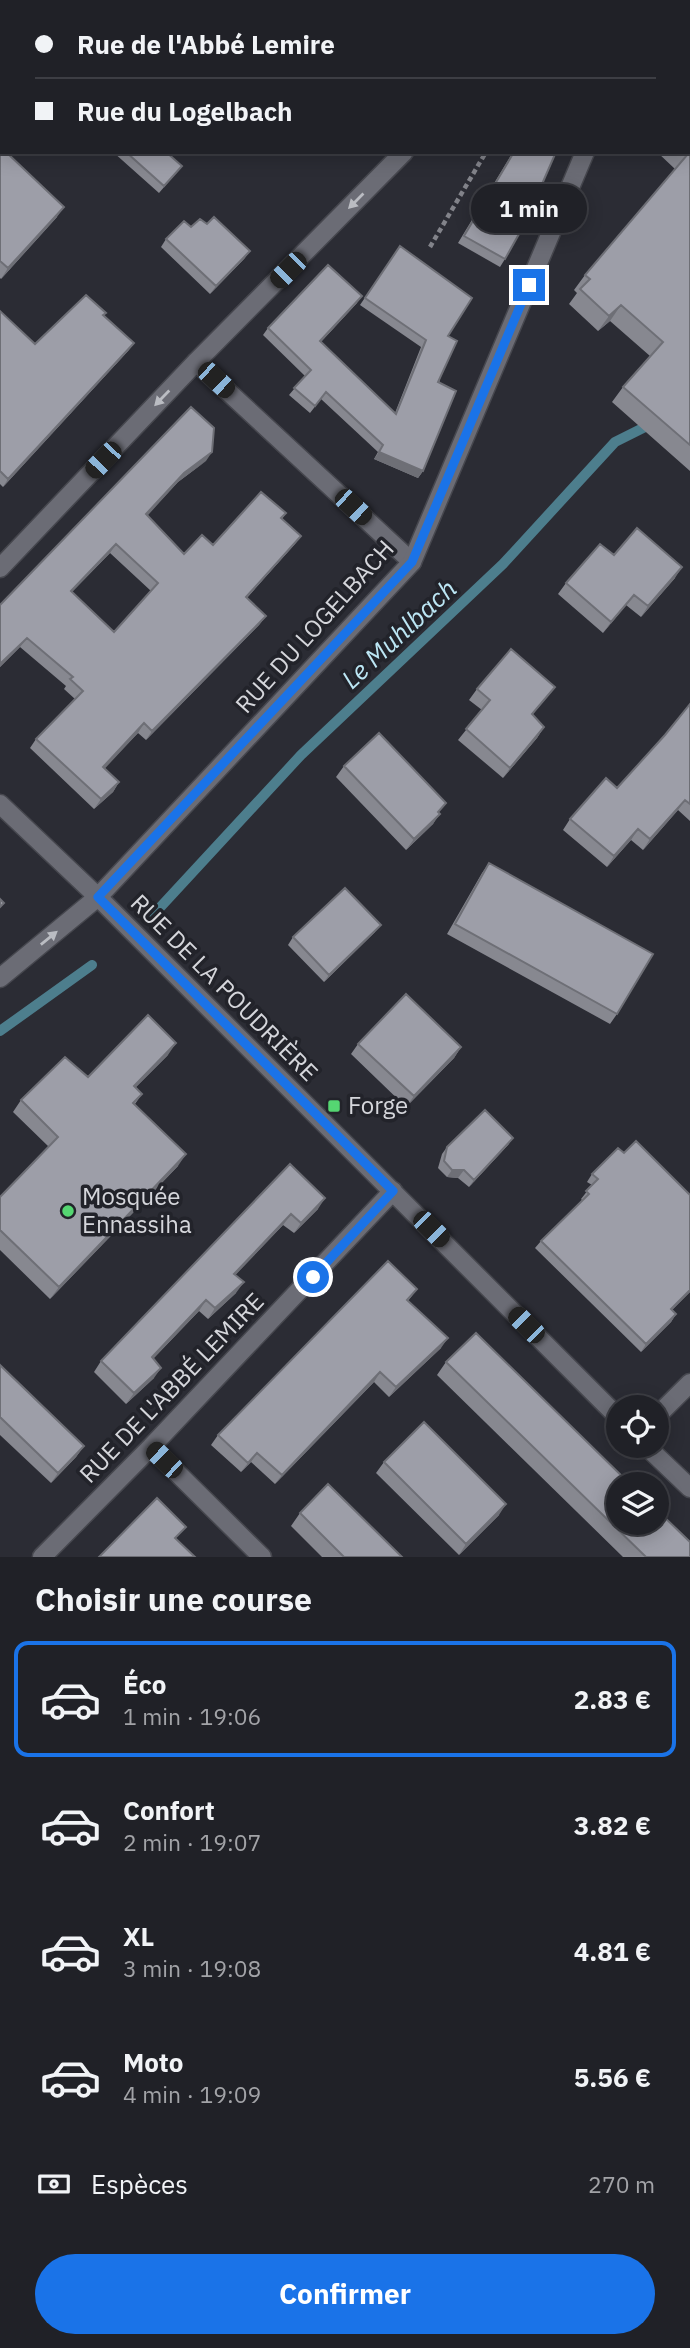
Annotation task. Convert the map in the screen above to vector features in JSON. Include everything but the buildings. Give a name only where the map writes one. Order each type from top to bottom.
[{"type":"street","points":[[0,569],[196,362],[402,154]]},
{"type":"street","name":"RUE DU LOGELBACH","points":[[0,978],[98,897],[412,562],[584,154]]},
{"type":"street","points":[[196,362],[412,562]]},
{"type":"street","name":"RUE DE LA POUDRIÈRE","points":[[0,804],[98,897],[606,1405]]},
{"type":"street","name":"RUE DE L'ABBÉ LEMIRE","points":[[42,1557],[151,1447],[393,1191]]},
{"type":"street","points":[[669,1404],[690,1383]]},
{"type":"street","points":[[151,1447],[262,1557]]},
{"type":"street","points":[[659,1458],[690,1488]]},
{"type":"path","points":[[430,247],[485,154]]},
{"type":"waterway","name":"Le Muhlbach","points":[[154,914],[301,755],[503,564],[615,442],[653,423]]},
{"type":"waterway","name":"Le Muhlbach","points":[[0,1031],[92,965]]},
{"type":"place","name":"Forge","points":[[334,1106]]},
{"type":"place","name":"Mosquée Ennassiha","points":[[68,1211]]},
{"type":"route","points":[[313,1277],[393,1191],[98,897],[412,562],[529,285]]}]
